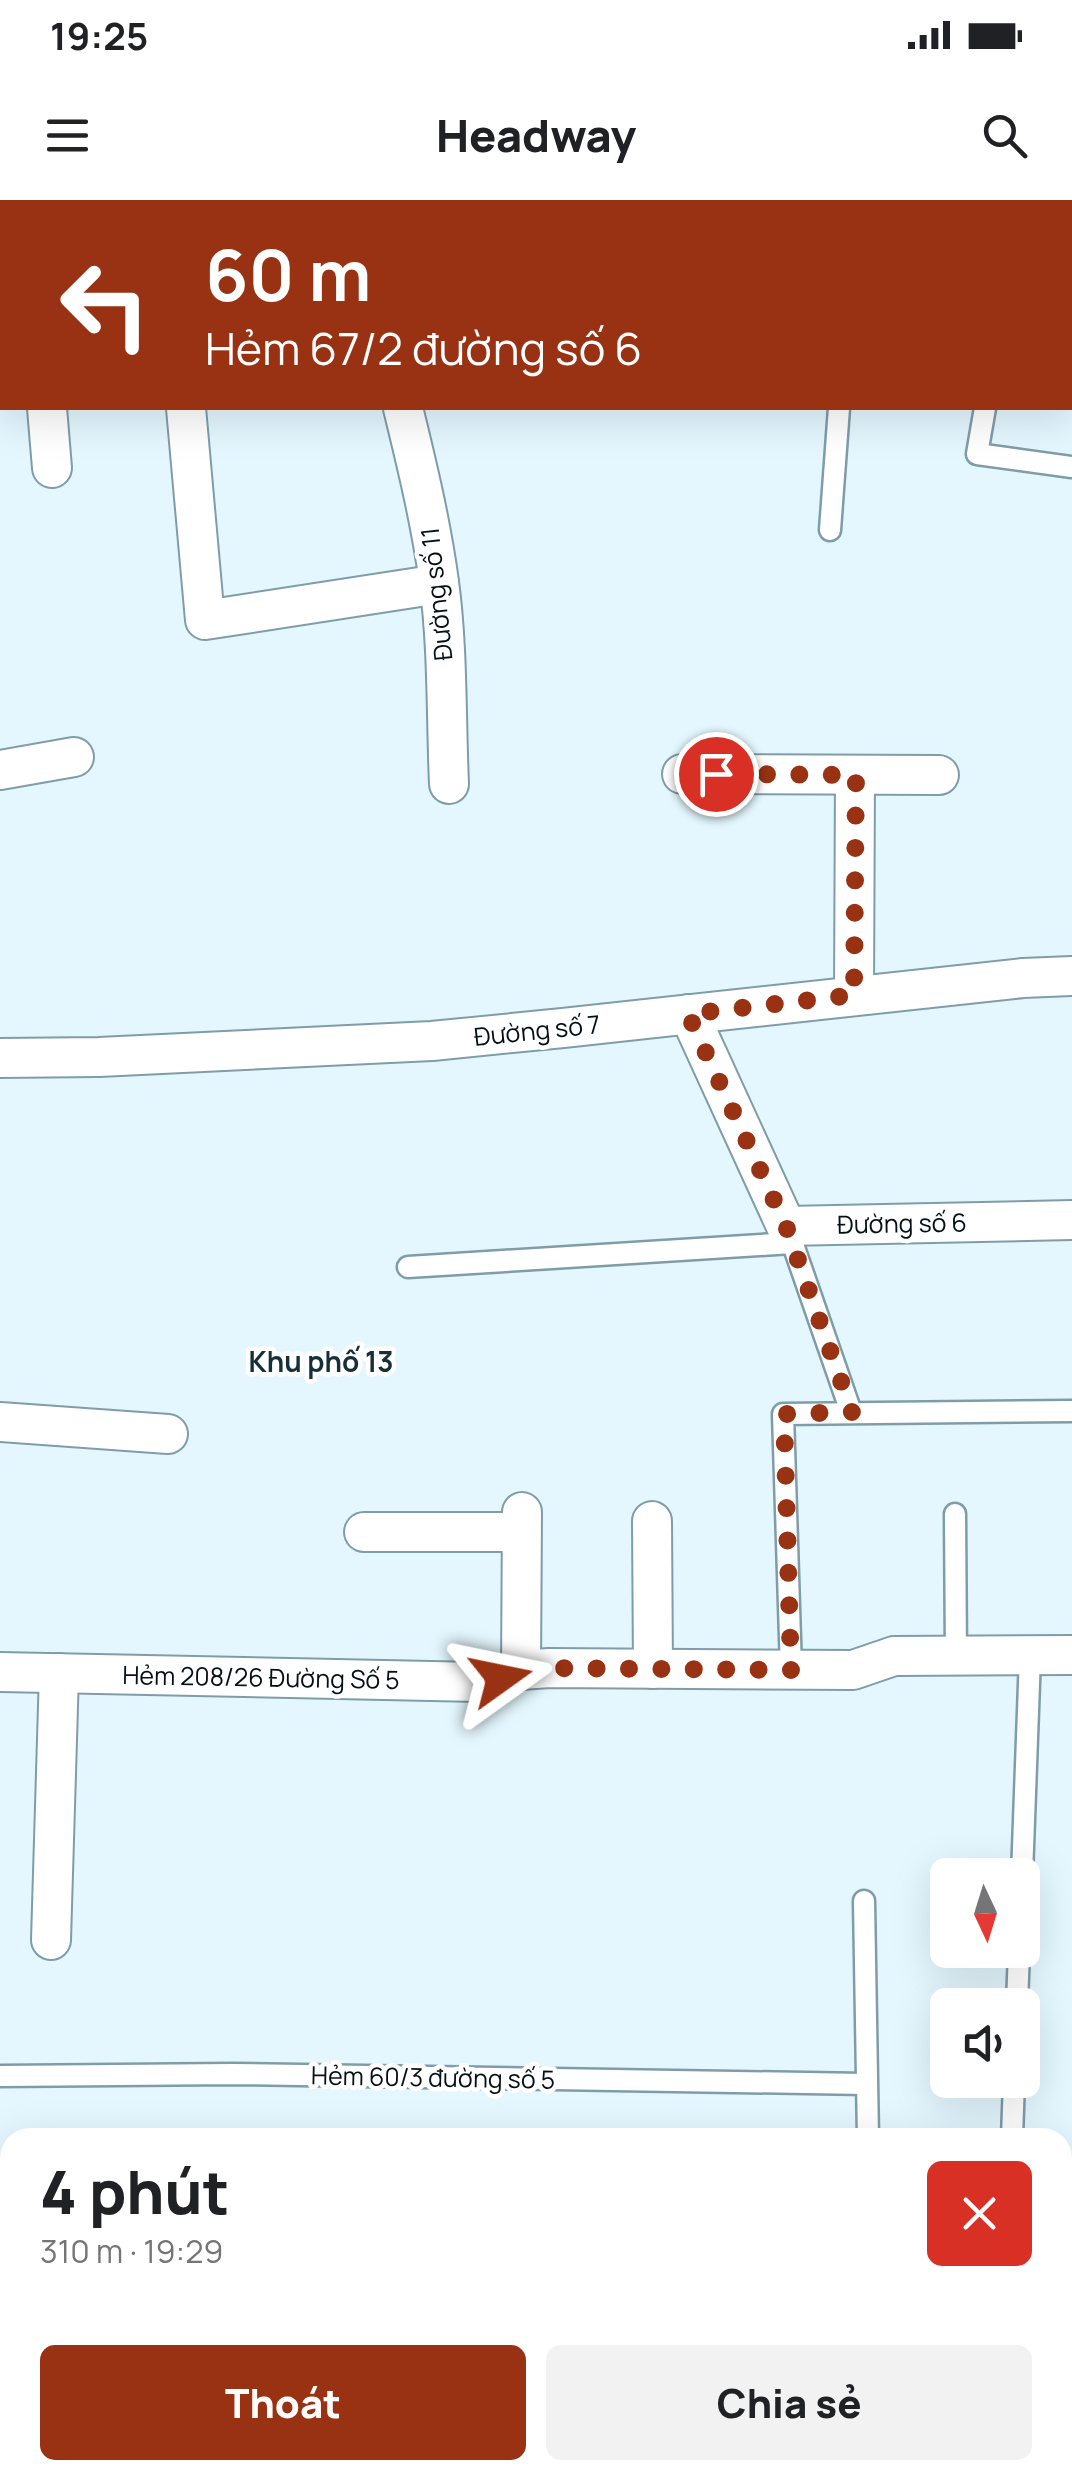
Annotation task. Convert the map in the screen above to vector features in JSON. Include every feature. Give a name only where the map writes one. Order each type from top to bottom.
[{"type":"street","points":[[47,410],[52,468]]},
{"type":"street","points":[[186,410],[205,620],[439,584]]},
{"type":"street","name":"Đường số 11","points":[[403,410],[427,507],[439,584],[449,784]]},
{"type":"street","points":[[0,770],[74,758]]},
{"type":"street","points":[[682,774],[939,776]]},
{"type":"street","points":[[854,995],[856,775]]},
{"type":"street","name":"Đường số 7","points":[[0,1058],[99,1057],[432,1040],[1072,976]]},
{"type":"street","points":[[688,1014],[789,1235]]},
{"type":"street","name":"Đường số 6","points":[[789,1235],[1072,1220]]},
{"type":"street","points":[[0,1422],[168,1434]]},
{"type":"street","points":[[652,1521],[653,1670]]},
{"type":"street","points":[[364,1532],[522,1522],[521,1670]]},
{"type":"street","name":"Hẻm 208/26 Đường Số 5","points":[[0,1672],[478,1682],[521,1670],[853,1670],[894,1656],[1072,1656]]},
{"type":"street","points":[[51,1940],[59,1673]]},
{"type":"lane","points":[[830,530],[839,410]]},
{"type":"lane","points":[[985,410],[977,454],[1072,466]]},
{"type":"lane","points":[[789,1235],[852,1412]]},
{"type":"lane","name":"Đường số 6","points":[[408,1267],[789,1235]]},
{"type":"lane","points":[[791,1670],[784,1414],[1072,1411]]},
{"type":"lane","points":[[955,1514],[956,1656]]},
{"type":"lane","points":[[1023,1858],[1030,1656]]},
{"type":"lane","points":[[864,1901],[868,2128]]},
{"type":"lane","name":"Hẻm 60/3 đường số 5","points":[[0,2076],[233,2074],[866,2084]]},
{"type":"lane","points":[[1012,2128],[1013,2098]]},
{"type":"district","name":"Khu phố 13","points":[[321,1361]]},
{"type":"route","points":[[501,1678],[521,1670],[549,1668],[791,1670],[784,1414],[852,1412],[786,1226],[688,1014],[854,995],[856,775],[716,774]]}]
